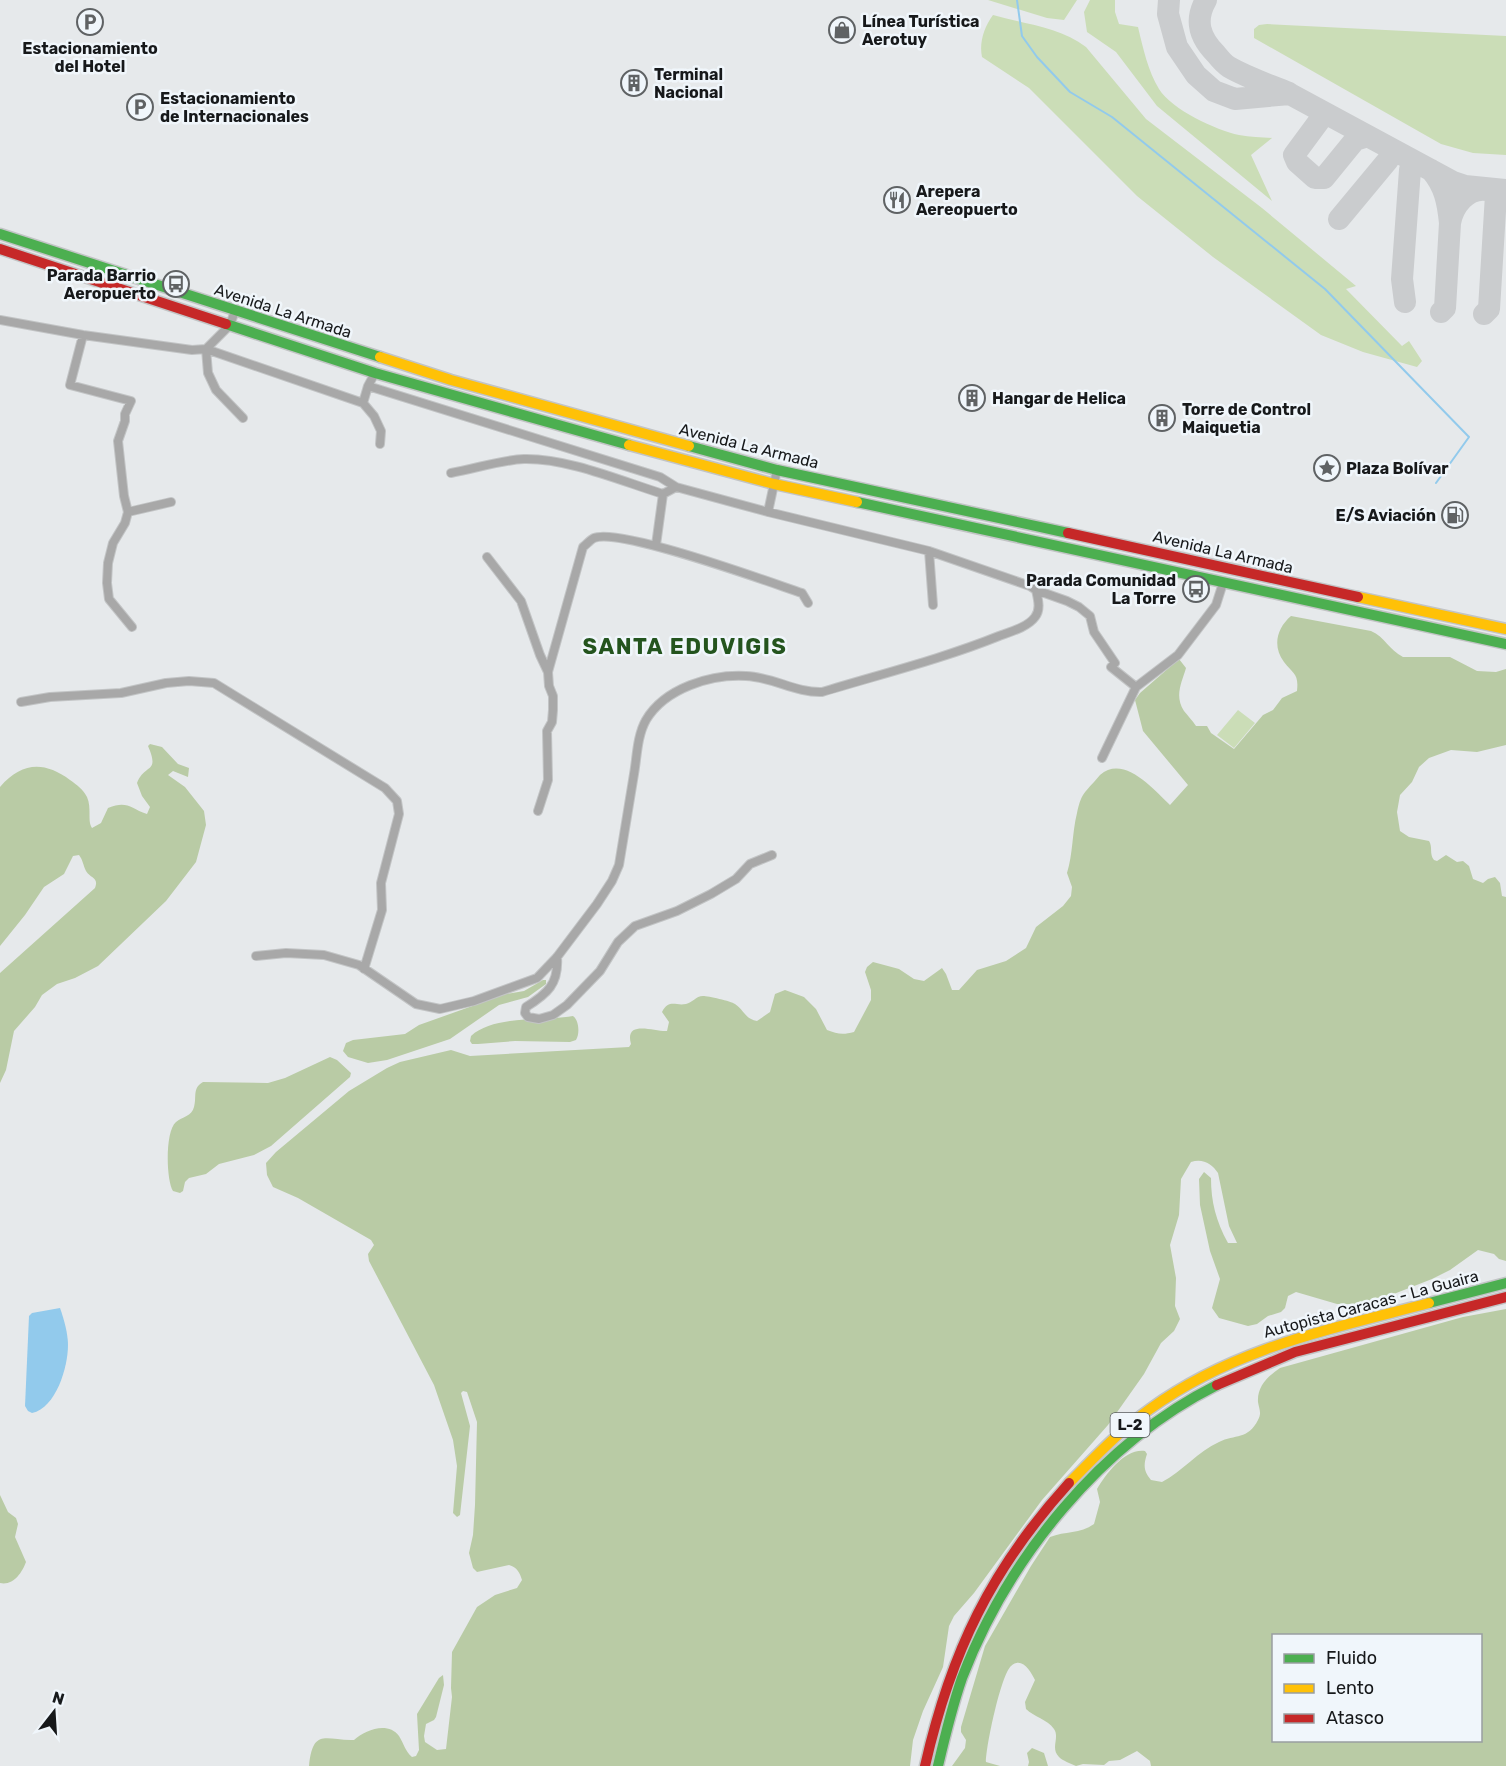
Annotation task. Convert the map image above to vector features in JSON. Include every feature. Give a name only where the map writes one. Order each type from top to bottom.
[{"type":"main road","name":"Avenida La Armada","points":[[0,234],[451,380],[777,470],[1506,629]]},
{"type":"main road","name":"Avenida La Armada","points":[[0,249],[375,373],[532,419],[774,484],[1506,644]]},
{"type":"main road","name":"Autopista Caracas - La Guaira","points":[[925,1766],[940,1702],[956,1657],[993,1583],[1023,1537],[1061,1490],[1135,1420],[1204,1375],[1260,1349],[1506,1282]]},
{"type":"main road","name":"Autopista Caracas - La Guaira","points":[[939,1766],[964,1673],[1005,1590],[1034,1545],[1071,1499],[1144,1431],[1163,1416],[1211,1388],[1265,1362],[1295,1352],[1506,1297]]},
{"type":"street","points":[[235,311],[230,325],[206,349],[208,373],[216,390],[243,418]]},
{"type":"street","points":[[0,320],[181,349],[206,349],[363,403],[374,416],[381,431],[380,444]]},
{"type":"street","points":[[83,335],[70,385],[131,401],[118,441],[128,512],[125,524],[113,543],[108,563],[107,583],[109,599],[132,627]]},
{"type":"street","points":[[363,403],[375,373]]},
{"type":"street","points":[[368,386],[660,477],[676,488],[929,551],[1030,586],[1067,601],[1090,616],[1094,632],[1115,663],[1111,667],[1136,687]]},
{"type":"street","points":[[451,473],[521,459],[540,459],[663,494],[676,488]]},
{"type":"street","points":[[768,512],[777,470]]},
{"type":"street","points":[[656,545],[663,494]]},
{"type":"street","points":[[128,512],[171,502]]},
{"type":"street","points":[[538,811],[548,780],[547,731],[552,722],[553,696],[549,686],[548,672],[583,547],[594,538],[614,537],[656,545],[802,593],[808,603]]},
{"type":"street","points":[[929,551],[933,605]]},
{"type":"street","points":[[488,557],[521,601],[548,672]]},
{"type":"street","points":[[1102,758],[1136,687],[1178,655],[1216,605],[1223,583]]},
{"type":"street","points":[[256,956],[286,953],[324,955],[358,965],[416,1004],[440,1009],[474,1001],[537,978],[557,957],[612,881],[619,865],[639,743],[646,721],[660,703],[682,689],[706,680],[728,676],[749,676],[801,691],[822,692],[973,647],[1033,620],[1038,614],[1039,602],[1036,590]]},
{"type":"street","points":[[21,702],[121,693],[166,682],[214,683],[385,788],[397,801],[399,814],[381,883],[382,910],[364,969]]},
{"type":"street","points":[[557,957],[556,977],[550,989],[526,1007],[525,1013],[528,1017],[539,1018],[553,1015],[567,1005],[600,970],[618,942],[635,926],[677,911],[711,894],[736,879],[750,864],[772,855]]},
{"type":"green space","points":[[988,0],[1077,0],[1064,20],[1047,18]]},
{"type":"green space","points":[[1090,0],[1115,0],[1115,12],[1119,24],[1138,27],[1146,59],[1155,82],[1165,97],[1174,104],[1195,118],[1229,132],[1243,136],[1272,138],[1251,155],[1272,201],[1157,106],[1116,52],[1087,32],[1084,12]]},
{"type":"green space","points":[[993,15],[1053,30],[1086,47],[1146,119],[1262,208],[1356,286],[1346,289],[1402,346],[1409,341],[1422,361],[1417,367],[1363,352],[1321,335],[1213,257],[1137,196],[1029,88],[982,57],[983,35]]},
{"type":"green space","points":[[1259,25],[1506,36],[1506,155],[1473,153],[1441,144],[1254,38],[1254,29]]},
{"type":"green space","points":[[1291,616],[1371,631],[1403,657],[1450,657],[1477,671],[1496,672],[1506,669],[1506,745],[1477,752],[1451,750],[1429,758],[1419,767],[1412,782],[1400,795],[1397,812],[1400,831],[1409,837],[1429,841],[1434,860],[1437,861],[1446,855],[1457,862],[1463,861],[1469,866],[1473,879],[1483,883],[1495,877],[1500,883],[1502,896],[1506,897],[1506,1261],[1494,1254],[1478,1250],[1450,1270],[1432,1279],[1362,1304],[1337,1304],[1296,1292],[1288,1296],[1285,1308],[1281,1312],[1268,1316],[1257,1324],[1248,1326],[1219,1318],[1212,1308],[1220,1279],[1210,1251],[1200,1205],[1199,1179],[1204,1172],[1211,1178],[1215,1211],[1224,1235],[1228,1243],[1237,1243],[1229,1226],[1218,1173],[1207,1163],[1191,1162],[1181,1179],[1179,1215],[1170,1245],[1176,1278],[1175,1306],[1180,1319],[1174,1331],[1161,1343],[1144,1374],[1108,1425],[1042,1500],[974,1593],[954,1616],[949,1626],[943,1667],[913,1740],[910,1766],[309,1766],[311,1754],[318,1741],[329,1738],[354,1740],[370,1730],[383,1728],[394,1731],[410,1755],[416,1756],[419,1750],[417,1714],[443,1675],[444,1685],[436,1717],[426,1724],[424,1736],[425,1742],[437,1750],[446,1749],[452,1697],[452,1652],[477,1607],[495,1595],[517,1588],[522,1580],[518,1571],[509,1565],[477,1572],[473,1568],[469,1553],[475,1505],[477,1422],[467,1392],[461,1393],[470,1426],[460,1515],[457,1517],[453,1513],[457,1466],[453,1440],[434,1385],[369,1261],[368,1254],[374,1245],[371,1240],[298,1198],[273,1187],[267,1175],[266,1163],[349,1091],[400,1062],[451,1050],[470,1056],[629,1047],[630,1036],[636,1029],[667,1031],[669,1022],[662,1012],[670,1004],[686,1004],[701,996],[710,997],[733,1003],[747,1016],[757,1021],[770,1012],[775,994],[785,990],[804,997],[816,1009],[827,1030],[840,1034],[850,1033],[854,1032],[871,1000],[871,990],[865,972],[873,962],[899,969],[914,979],[924,981],[942,968],[952,990],[959,990],[977,970],[1006,961],[1026,948],[1036,927],[1063,906],[1071,896],[1072,887],[1067,873],[1077,813],[1082,796],[1100,775],[1109,770],[1128,771],[1147,783],[1170,805],[1188,785],[1143,731],[1135,700],[1140,693],[1179,659],[1186,668],[1179,694],[1184,711],[1196,726],[1207,726],[1211,733],[1234,749],[1263,715],[1273,710],[1282,698],[1297,691],[1296,677],[1280,656],[1277,644],[1282,626]]},
{"type":"green space","points":[[1238,710],[1255,723],[1234,748],[1217,735]]},
{"type":"green space","points":[[150,744],[162,747],[178,764],[189,768],[188,777],[173,771],[168,775],[185,787],[204,811],[206,825],[196,862],[166,901],[98,966],[57,984],[42,995],[35,1007],[14,1031],[6,1070],[0,1083],[0,973],[95,888],[96,882],[86,871],[79,855],[73,856],[64,874],[44,887],[0,946],[0,787],[8,779],[25,769],[42,767],[60,774],[84,792],[88,801],[92,828],[101,823],[108,808],[114,806],[124,805],[147,814],[150,807],[137,783],[152,765],[148,746]]},
{"type":"green space","points":[[546,980],[546,984],[528,997],[499,1005],[450,1039],[387,1060],[368,1063],[348,1057],[343,1051],[346,1043],[353,1040],[405,1034],[419,1025],[506,994],[524,991]]},
{"type":"green space","points":[[573,1016],[578,1024],[578,1034],[576,1040],[570,1042],[515,1041],[472,1044],[470,1041],[471,1036],[492,1025],[519,1020]]},
{"type":"green space","points":[[330,1057],[337,1060],[351,1073],[350,1077],[271,1146],[254,1155],[219,1164],[206,1174],[189,1178],[180,1193],[173,1191],[168,1167],[168,1145],[172,1127],[193,1110],[196,1090],[200,1084],[203,1082],[268,1083],[285,1078]]},
{"type":"green space","points":[[1506,1309],[1506,1766],[1151,1766],[1150,1761],[1137,1751],[1104,1765],[1076,1766],[1062,1760],[1056,1754],[1054,1729],[1026,1709],[1025,1702],[1035,1680],[1026,1666],[1015,1663],[1007,1672],[1003,1683],[988,1742],[986,1762],[1000,1766],[952,1766],[965,1748],[966,1740],[961,1727],[985,1646],[1050,1537],[1094,1524],[1100,1502],[1097,1489],[1117,1463],[1130,1454],[1145,1451],[1147,1474],[1151,1480],[1162,1482],[1211,1446],[1250,1431],[1260,1415],[1258,1396],[1261,1386],[1280,1368],[1463,1317]]},
{"type":"green space","points":[[0,1495],[8,1512],[16,1518],[18,1524],[15,1537],[26,1562],[16,1578],[9,1583],[0,1583]]},
{"type":"green space","points":[[1032,1748],[1044,1753],[1048,1766],[1028,1766],[1027,1753]]},
{"type":"water","points":[[60,1308],[68,1341],[66,1364],[54,1395],[40,1410],[32,1413],[25,1406],[29,1316],[32,1313]]},
{"type":"waterway","points":[[1017,0],[1022,36],[1037,57],[1070,92],[1112,117],[1325,289],[1469,437],[1436,483]]},
{"type":"taxiway","points":[[1169,0],[1168,14],[1177,47],[1196,75],[1214,91],[1235,99],[1290,94],[1453,182],[1465,186],[1506,190]]},
{"type":"taxiway","points":[[1206,0],[1200,15],[1200,29],[1210,48],[1227,66],[1289,93]]},
{"type":"taxiway","points":[[1325,113],[1294,155],[1297,162],[1315,178],[1324,178],[1355,140],[1368,136]]},
{"type":"taxiway","points":[[1339,219],[1388,160]]},
{"type":"taxiway","points":[[1405,302],[1402,279],[1410,170]]},
{"type":"taxiway","points":[[1431,170],[1440,182],[1445,195],[1450,223],[1454,210],[1462,199],[1473,192],[1487,190]]},
{"type":"taxiway","points":[[1484,314],[1489,309],[1496,195]]},
{"type":"taxiway","points":[[1441,312],[1445,308],[1450,223]]},
{"type":"traffic: fast","points":[[0,234],[380,357]]},
{"type":"traffic: fast","points":[[226,324],[375,373],[629,445]]},
{"type":"traffic: fast","points":[[689,446],[777,470],[1068,533]]},
{"type":"traffic: fast","points":[[857,502],[1506,644]]},
{"type":"traffic: fast","points":[[1429,1303],[1506,1283]]},
{"type":"traffic: fast","points":[[938,1766],[962,1678],[981,1633],[1032,1548],[1063,1508],[1097,1472],[1135,1438],[1175,1409],[1217,1385]]},
{"type":"traffic: slow","points":[[380,357],[451,380],[689,446]]},
{"type":"traffic: slow","points":[[629,445],[774,484],[857,502]]},
{"type":"traffic: slow","points":[[1358,597],[1506,629]]},
{"type":"traffic: slow","points":[[1069,1483],[1139,1417],[1182,1388],[1215,1370],[1284,1343],[1429,1303]]},
{"type":"traffic: jam","points":[[0,249],[226,324]]},
{"type":"traffic: jam","points":[[1068,533],[1358,597]]},
{"type":"traffic: jam","points":[[1217,1385],[1295,1352],[1506,1297]]},
{"type":"traffic: jam","points":[[925,1766],[948,1686],[961,1649],[978,1614],[1017,1547],[1069,1483]]},
{"type":"place","name":"Estacionamiento del Hotel","points":[[90,22]]},
{"type":"place","name":"Línea Turística Aerotuy","points":[[842,30]]},
{"type":"place","name":"Terminal Nacional","points":[[634,83]]},
{"type":"place","name":"Estacionamiento de Internacionales","points":[[140,107]]},
{"type":"place","name":"Arepera Aereopuerto","points":[[897,200]]},
{"type":"place","name":"Parada Barrio Aeropuerto","points":[[176,284]]},
{"type":"place","name":"Hangar de Helica","points":[[972,398]]},
{"type":"place","name":"Torre de Control Maiquetia","points":[[1162,418]]},
{"type":"place","name":"Plaza Bolívar","points":[[1327,468]]},
{"type":"place","name":"E/S Aviación","points":[[1455,515]]},
{"type":"place","name":"Parada Comunidad La Torre","points":[[1196,589]]},
{"type":"district","name":"SANTA EDUVIGIS","points":[[685,646]]}]
